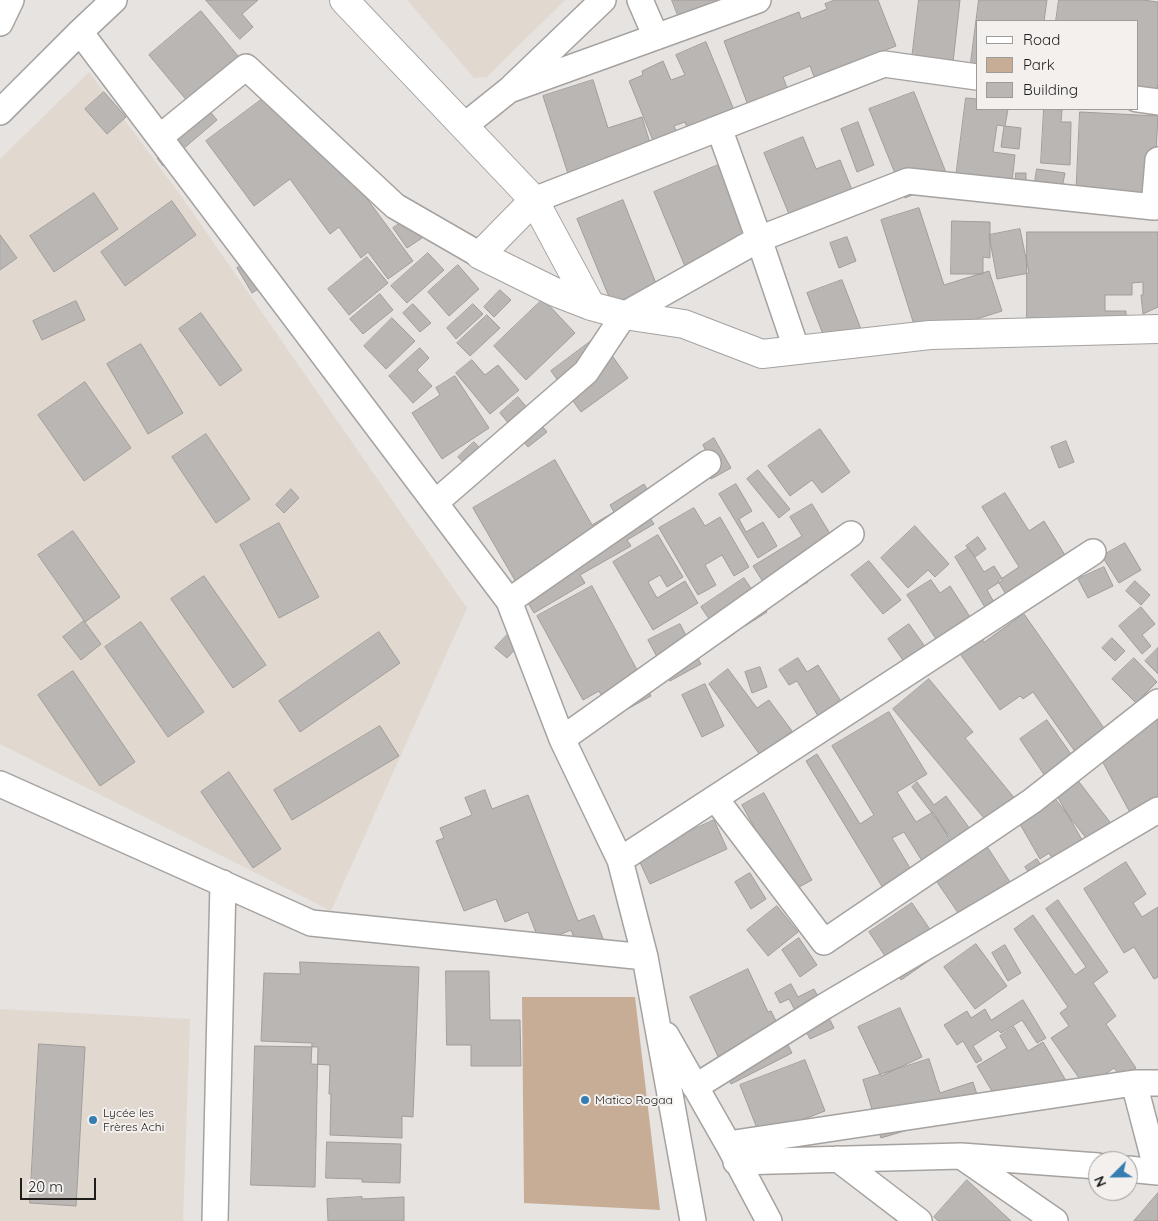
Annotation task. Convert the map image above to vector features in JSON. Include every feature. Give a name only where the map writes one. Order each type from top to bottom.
[{"type":"street","points":[[0,23],[11,0]]},
{"type":"street","points":[[0,112],[114,0]]},
{"type":"street","points":[[344,0],[534,200],[591,306]]},
{"type":"street","points":[[464,126],[509,90],[603,0]]},
{"type":"street","points":[[640,0],[656,37]]},
{"type":"street","points":[[509,90],[758,0]]},
{"type":"street","points":[[80,32],[509,601],[562,739],[620,860],[645,957],[693,1221]]},
{"type":"street","points":[[480,255],[534,200],[884,64],[976,77]]},
{"type":"street","points":[[160,137],[246,67],[396,206],[480,255],[555,292],[591,306],[624,315],[684,324],[762,354],[930,335],[1158,329]]},
{"type":"street","points":[[1138,99],[1158,102]]},
{"type":"street","points":[[719,128],[797,351]]},
{"type":"street","points":[[436,502],[586,372],[624,315],[759,239],[908,181],[1154,207],[1158,160]]},
{"type":"street","points":[[509,601],[708,463]]},
{"type":"street","points":[[562,739],[851,534]]},
{"type":"street","points":[[620,860],[1093,552]]},
{"type":"street","points":[[715,798],[824,942],[1032,801],[1158,702]]},
{"type":"street","points":[[0,784],[311,923],[645,957]]},
{"type":"street","points":[[695,1087],[825,1006],[1158,810]]},
{"type":"street","points":[[215,1221],[223,884]]},
{"type":"street","points":[[656,1018],[769,1221]]},
{"type":"street","points":[[732,1153],[1146,1083],[1157,1171],[1138,1170]]},
{"type":"street","points":[[732,1153],[838,1159],[961,1156],[1088,1165]]},
{"type":"street","points":[[961,1156],[1055,1221]]},
{"type":"street","points":[[838,1159],[918,1221]]},
{"type":"shaded area","points":[[407,0],[565,0],[487,77],[474,78]]},
{"type":"shaded area","points":[[89,72],[184,200],[467,608],[331,911],[0,744],[0,159]]},
{"type":"shaded area","name":"Lycée les Frères Achi","points":[[0,1009],[190,1019],[183,1221],[0,1221]]},
{"type":"green space","name":"Matico Rogaa","points":[[522,997],[635,997],[660,1210],[524,1203]]},
{"type":"building","points":[[206,0],[258,0],[242,14],[253,27],[240,39]]},
{"type":"building","points":[[672,0],[736,0],[681,23]]},
{"type":"building","points":[[835,0],[878,0],[896,46],[883,51],[892,75],[824,102],[810,66],[783,77],[795,109],[755,124],[724,41],[799,12],[801,19],[827,9],[825,4]]},
{"type":"building","points":[[919,0],[960,0],[952,71],[911,67]]},
{"type":"building","points":[[979,0],[1047,0],[1044,20],[976,20]]},
{"type":"building","points":[[1059,0],[1143,0],[1158,2],[1157,92],[1138,90],[1138,20],[1056,20]]},
{"type":"building","points":[[201,11],[252,73],[198,97],[217,120],[163,166],[157,158],[198,114],[149,55]]},
{"type":"building","points":[[976,23],[976,79],[969,78]]},
{"type":"building","points":[[706,42],[738,120],[692,140],[685,122],[674,126],[681,144],[658,153],[629,81],[643,75],[642,71],[663,61],[671,80],[685,75],[676,55]]},
{"type":"building","points":[[593,80],[608,128],[642,117],[654,156],[571,183],[543,96]]},
{"type":"building","points":[[273,91],[296,103],[413,261],[388,279],[368,252],[361,258],[339,227],[330,234],[290,179],[254,206],[206,141]]},
{"type":"building","points":[[104,92],[126,117],[107,134],[85,109]]},
{"type":"building","points":[[914,92],[949,180],[905,198],[869,109]]},
{"type":"building","points":[[966,98],[976,99],[976,110],[1008,110],[1005,126],[1021,128],[1019,149],[1001,147],[1004,126],[997,125],[993,152],[1015,155],[1011,190],[954,193]]},
{"type":"building","points":[[1044,110],[1062,110],[1061,122],[1071,122],[1070,165],[1041,163]]},
{"type":"building","points":[[1080,112],[1158,116],[1153,203],[1076,199]]},
{"type":"building","points":[[858,122],[874,165],[857,172],[841,129]]},
{"type":"building","points":[[803,137],[816,169],[840,160],[856,200],[793,224],[764,153]]},
{"type":"building","points":[[735,158],[765,230],[689,276],[654,192]]},
{"type":"building","points":[[1037,169],[1065,173],[1061,193],[1034,188]]},
{"type":"building","points":[[1016,173],[1026,173],[1026,194],[1016,194]]},
{"type":"building","points":[[94,193],[118,229],[54,272],[30,236]]},
{"type":"building","points":[[623,200],[657,286],[612,304],[577,219]]},
{"type":"building","points":[[172,201],[196,235],[125,286],[101,252]]},
{"type":"building","points":[[919,208],[944,285],[989,271],[1002,311],[948,328],[916,331],[881,220]]},
{"type":"building","points":[[408,218],[422,238],[407,248],[393,228]]},
{"type":"building","points":[[952,221],[990,222],[990,258],[983,257],[983,274],[951,274]]},
{"type":"building","points":[[1020,229],[1029,273],[997,279],[989,235]]},
{"type":"building","points":[[1027,232],[1158,232],[1158,307],[1143,314],[1141,295],[1143,295],[1143,282],[1132,283],[1132,295],[1105,295],[1105,311],[1126,311],[1126,323],[1102,319],[1027,318]]},
{"type":"building","points":[[0,235],[17,258],[0,270]]},
{"type":"building","points":[[847,237],[856,261],[839,268],[830,243]]},
{"type":"building","points":[[428,253],[444,270],[407,303],[391,286]]},
{"type":"building","points":[[367,257],[388,283],[349,315],[328,289]]},
{"type":"building","points":[[249,261],[263,286],[252,293],[237,268]]},
{"type":"building","points":[[458,265],[479,289],[449,316],[428,292]]},
{"type":"building","points":[[842,280],[861,329],[826,342],[807,293]]},
{"type":"building","points":[[500,290],[511,300],[494,317],[484,307]]},
{"type":"building","points":[[380,294],[393,310],[363,334],[350,319]]},
{"type":"building","points":[[543,299],[575,333],[526,380],[494,346]]},
{"type":"building","points":[[76,301],[85,320],[42,340],[33,321]]},
{"type":"building","points":[[413,304],[431,323],[420,332],[403,313]]},
{"type":"building","points":[[473,304],[483,314],[456,339],[447,328]]},
{"type":"building","points":[[201,313],[242,370],[220,386],[179,329]]},
{"type":"building","points":[[487,315],[500,328],[470,356],[457,343]]},
{"type":"building","points":[[392,318],[415,341],[386,369],[364,346]]},
{"type":"building","points":[[598,336],[628,378],[581,412],[551,371]]},
{"type":"building","points":[[141,344],[183,413],[148,434],[107,364]]},
{"type":"building","points":[[420,348],[429,358],[417,370],[432,386],[413,403],[389,376]]},
{"type":"building","points":[[472,360],[485,375],[498,365],[519,390],[490,414],[456,373]]},
{"type":"building","points":[[455,376],[489,428],[442,459],[412,413],[440,395],[436,388]]},
{"type":"building","points":[[85,382],[131,448],[84,481],[38,415]]},
{"type":"building","points":[[518,397],[547,432],[528,447],[500,413]]},
{"type":"building","points":[[820,429],[850,472],[822,493],[812,480],[790,496],[768,466]]},
{"type":"building","points":[[206,434],[250,499],[216,523],[172,457]]},
{"type":"building","points":[[714,438],[731,468],[711,479],[701,459],[708,455],[703,445]]},
{"type":"building","points":[[1066,441],[1074,462],[1059,468],[1051,447]]},
{"type":"building","points":[[474,442],[492,461],[476,476],[458,457]]},
{"type":"building","points":[[555,460],[592,525],[614,512],[610,505],[644,484],[655,503],[644,509],[654,524],[627,540],[631,546],[580,575],[585,583],[534,613],[473,508]]},
{"type":"building","points":[[758,470],[790,509],[779,518],[747,479]]},
{"type":"building","points":[[736,484],[752,511],[739,519],[746,532],[763,522],[777,546],[758,558],[719,494]]},
{"type":"building","points":[[291,489],[299,498],[284,513],[276,505]]},
{"type":"building","points":[[1005,493],[1029,531],[1044,521],[1068,560],[1008,598],[998,581],[1019,567],[982,507]]},
{"type":"building","points":[[812,504],[835,542],[805,578],[808,582],[775,601],[753,566],[802,536],[790,517]]},
{"type":"building","points":[[694,508],[705,526],[720,517],[749,567],[734,576],[722,555],[705,565],[716,585],[698,595],[659,528]]},
{"type":"building","points":[[279,523],[319,597],[279,618],[240,545]]},
{"type":"building","points":[[915,526],[949,564],[935,577],[928,570],[908,588],[881,558]]},
{"type":"building","points":[[73,531],[120,597],[85,622],[38,555]]},
{"type":"building","points":[[658,535],[683,577],[667,587],[660,575],[648,582],[657,598],[685,581],[698,603],[653,630],[613,562]]},
{"type":"building","points":[[978,537],[986,549],[975,557],[966,546]]},
{"type":"building","points":[[1125,543],[1141,570],[1119,583],[1102,556]]},
{"type":"building","points":[[969,548],[984,572],[994,566],[1003,580],[987,590],[998,609],[989,614],[955,557]]},
{"type":"building","points":[[869,561],[901,600],[883,614],[851,575]]},
{"type":"building","points":[[1104,567],[1113,586],[1088,598],[1078,579]]},
{"type":"building","points":[[204,576],[266,665],[233,688],[171,599]]},
{"type":"building","points":[[744,578],[767,612],[745,626],[734,609],[724,616],[735,633],[724,641],[701,607]]},
{"type":"building","points":[[931,580],[940,593],[950,586],[974,623],[940,645],[907,595]]},
{"type":"building","points":[[1135,581],[1150,595],[1141,605],[1126,591]]},
{"type":"building","points":[[592,586],[651,696],[613,717],[599,691],[583,700],[537,616]]},
{"type":"building","points":[[1141,607],[1155,624],[1142,635],[1151,646],[1142,654],[1119,626]]},
{"type":"building","points":[[1024,614],[1106,731],[1076,753],[1033,692],[1023,699],[1020,696],[1000,710],[958,651],[980,636],[984,642]]},
{"type":"building","points":[[84,621],[101,644],[81,660],[63,637]]},
{"type":"building","points":[[141,622],[204,712],[168,737],[105,647]]},
{"type":"building","points":[[680,624],[701,664],[670,681],[648,640]]},
{"type":"building","points":[[909,624],[926,648],[905,663],[888,639]]},
{"type":"building","points":[[379,632],[400,663],[300,732],[279,701]]},
{"type":"building","points":[[507,635],[518,646],[507,658],[495,648]]},
{"type":"building","points":[[1112,638],[1125,651],[1115,661],[1102,648]]},
{"type":"building","points":[[1158,648],[1158,674],[1145,661]]},
{"type":"building","points":[[798,658],[807,672],[818,665],[844,706],[821,721],[797,681],[789,685],[779,670]]},
{"type":"building","points":[[1134,658],[1157,682],[1136,703],[1112,679]]},
{"type":"building","points":[[760,667],[767,687],[752,693],[745,672]]},
{"type":"building","points":[[728,669],[757,708],[769,700],[792,731],[760,755],[709,684]]},
{"type":"building","points":[[73,671],[135,762],[100,786],[38,695]]},
{"type":"building","points":[[929,679],[973,732],[965,738],[1016,800],[988,823],[893,709]]},
{"type":"building","points":[[705,684],[724,726],[702,737],[682,695]]},
{"type":"building","points":[[889,712],[927,774],[897,792],[916,822],[933,812],[954,846],[924,864],[904,832],[892,838],[913,873],[886,893],[806,761],[817,754],[860,824],[874,815],[832,746]]},
{"type":"building","points":[[1158,718],[1158,821],[1140,831],[1100,757],[1133,739],[1128,730]]},
{"type":"building","points":[[1047,720],[1073,757],[1045,776],[1020,739]]},
{"type":"building","points":[[380,726],[399,756],[292,820],[274,790]]},
{"type":"building","points":[[229,772],[281,849],[253,868],[201,792]]},
{"type":"building","points":[[1076,778],[1123,839],[1101,857],[1053,796]]},
{"type":"building","points":[[917,782],[934,805],[946,796],[970,829],[954,842],[912,787]]},
{"type":"building","points":[[485,790],[492,809],[528,795],[578,921],[594,915],[604,941],[579,950],[571,930],[540,943],[528,912],[505,922],[496,899],[464,911],[436,841],[444,838],[440,828],[472,815],[465,798]]},
{"type":"building","points":[[764,793],[812,880],[790,892],[742,805]]},
{"type":"building","points":[[1057,796],[1093,859],[1063,876],[1049,853],[1040,859],[1017,819]]},
{"type":"building","points":[[714,820],[727,849],[650,884],[637,856]]},
{"type":"building","points":[[986,845],[1021,899],[971,932],[935,879]]},
{"type":"building","points":[[1037,859],[1051,881],[1040,889],[1025,867]]},
{"type":"building","points":[[1126,862],[1146,894],[1133,903],[1142,917],[1158,907],[1158,977],[1154,979],[1134,947],[1124,953],[1084,889]]},
{"type":"building","points":[[750,873],[766,899],[751,909],[735,882]]},
{"type":"building","points":[[1058,900],[1108,972],[1093,983],[1116,1016],[1106,1024],[1136,1068],[1122,1078],[1114,1068],[1086,1088],[1051,1038],[1069,1026],[1060,1013],[1068,1007],[1014,929],[1033,915],[1075,975],[1086,967],[1046,909]]},
{"type":"building","points":[[912,903],[944,950],[901,980],[869,932]]},
{"type":"building","points":[[777,906],[798,932],[768,956],[747,930]]},
{"type":"building","points":[[799,938],[817,965],[800,977],[782,950]]},
{"type":"building","points":[[976,944],[1007,986],[975,1009],[944,967]]},
{"type":"building","points":[[1005,945],[1021,973],[1008,981],[992,953]]},
{"type":"building","points":[[300,962],[419,967],[413,1117],[402,1116],[402,1138],[330,1135],[330,1065],[311,1064],[312,1043],[261,1041],[264,973],[300,974]]},
{"type":"building","points":[[748,969],[768,1012],[771,1011],[792,1053],[731,1084],[690,997]]},
{"type":"building","points":[[446,971],[489,971],[490,1020],[520,1020],[521,1066],[471,1066],[471,1045],[447,1045]]},
{"type":"building","points":[[791,984],[798,997],[814,989],[834,1028],[810,1039],[789,999],[780,1003],[775,993]]},
{"type":"building","points":[[1023,1000],[1046,1038],[1037,1043],[1022,1020],[1001,1033],[998,1030],[973,1046],[982,1060],[976,1063],[963,1041],[957,1045],[944,1025],[967,1011],[971,1018],[985,1009],[991,1020]]},
{"type":"building","points":[[900,1008],[922,1057],[881,1076],[858,1027]]},
{"type":"building","points":[[1014,1027],[1028,1051],[1043,1042],[1071,1089],[1005,1113],[977,1066],[1007,1048],[1000,1036]]},
{"type":"building","points":[[39,1044],[85,1047],[76,1206],[30,1203]]},
{"type":"building","points":[[255,1046],[318,1047],[315,1187],[251,1185]]},
{"type":"building","points":[[929,1059],[940,1093],[973,1082],[980,1104],[941,1120],[881,1138],[863,1080]]},
{"type":"building","points":[[805,1060],[825,1111],[760,1136],[740,1085]]},
{"type":"building","points":[[327,1142],[401,1144],[400,1183],[362,1182],[362,1179],[326,1178]]},
{"type":"building","points":[[967,1180],[1011,1221],[938,1221],[934,1217]]},
{"type":"building","points":[[1158,1193],[1158,1221],[1134,1221]]},
{"type":"building","points":[[362,1197],[362,1199],[404,1197],[404,1221],[328,1221],[327,1199]]},
{"type":"place","name":"Matico Rogaa","points":[[585,1100]]},
{"type":"place","name":"Lycée les Frères Achi","points":[[93,1120]]}]
